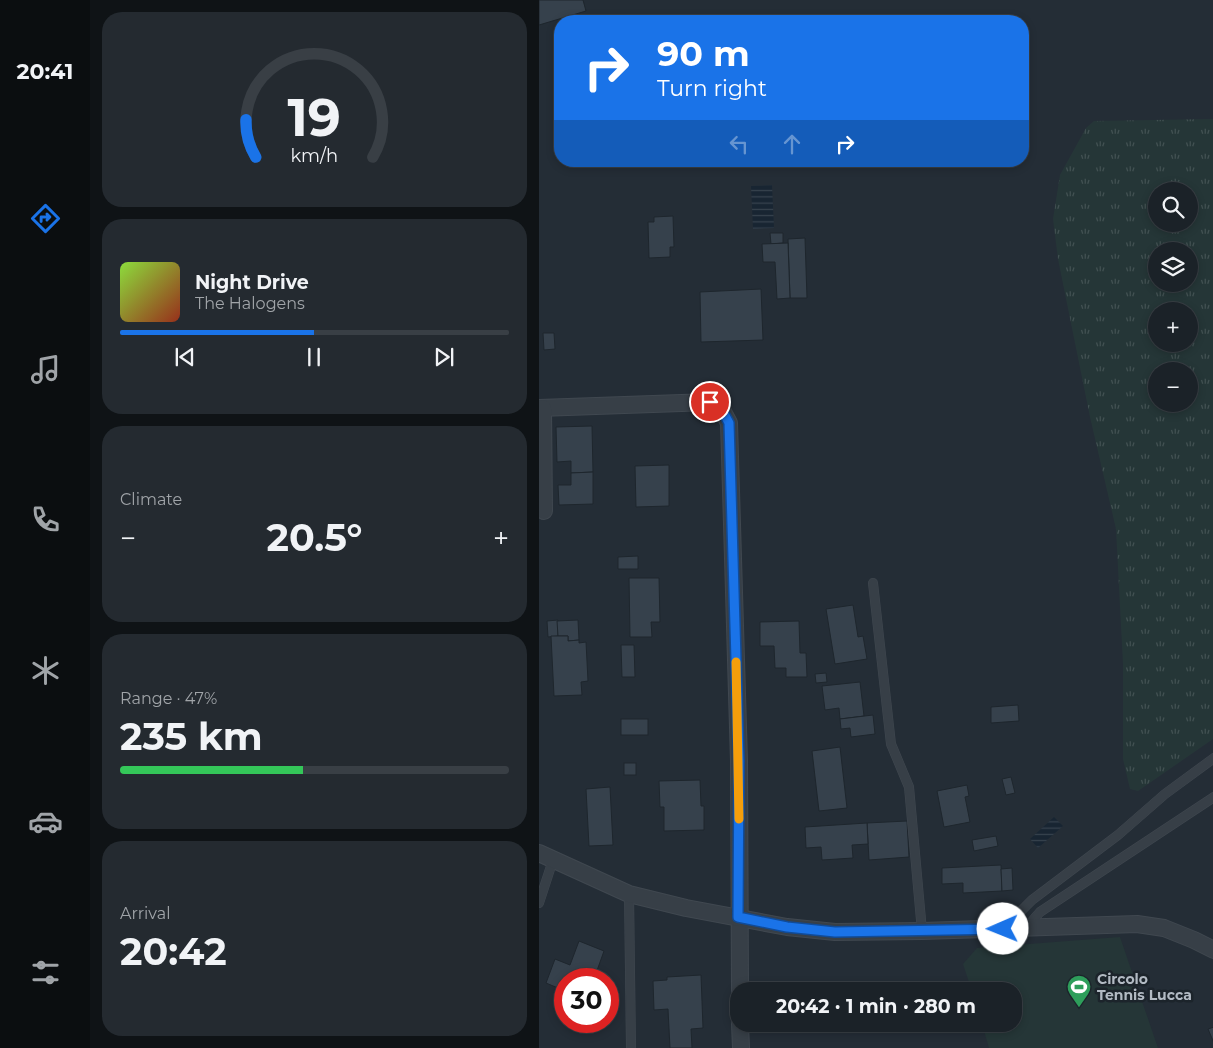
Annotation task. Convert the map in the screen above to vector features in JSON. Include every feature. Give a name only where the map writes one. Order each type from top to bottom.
[{"type":"street","points":[[543,511],[541,408],[710,402],[721,408],[729,423],[739,761],[738,917],[740,982]]},
{"type":"street","points":[[546,856],[629,894],[686,908],[787,927],[835,932],[922,932],[1137,924],[1164,928],[1213,950]]},
{"type":"street","points":[[740,1032],[741,1048]]},
{"type":"lane","points":[[873,583],[891,744],[909,787],[922,932]]},
{"type":"lane","points":[[1003,929],[1032,900],[1213,758]]},
{"type":"lane","points":[[1026,928],[1040,912],[1213,797]]},
{"type":"lane","points":[[539,903],[546,856]]},
{"type":"lane","points":[[629,894],[631,1048]]},
{"type":"green space","points":[[1213,119],[1213,739],[1138,791],[1130,789],[1123,759],[1123,664],[1116,529],[1090,417],[1058,259],[1053,219],[1060,175],[1086,128],[1094,121]]},
{"type":"green space","name":"Circolo Tennis Lucca","points":[[1120,937],[1158,1048],[989,1048],[984,1032],[1022,1032],[1022,982],[969,982],[963,964],[977,948]]},
{"type":"water","points":[[772,185],[774,228],[753,229],[751,186]]},
{"type":"water","points":[[1054,817],[1063,826],[1038,848],[1030,839]]},
{"type":"building","points":[[539,0],[583,0],[586,11],[573,15],[554,15],[554,21],[539,25]]},
{"type":"building","points":[[673,216],[674,247],[670,247],[670,257],[649,258],[648,222],[654,222],[654,217]]},
{"type":"building","points":[[770,233],[783,233],[783,243],[771,244]]},
{"type":"building","points":[[805,238],[807,298],[790,298],[788,239]]},
{"type":"building","points":[[788,243],[790,298],[777,299],[775,262],[763,262],[762,244]]},
{"type":"building","points":[[761,289],[763,340],[701,342],[700,292]]},
{"type":"building","points":[[543,333],[554,333],[555,349],[544,350]]},
{"type":"building","points":[[592,426],[593,472],[571,473],[571,461],[557,462],[556,427]]},
{"type":"building","points":[[669,465],[669,506],[636,507],[635,466]]},
{"type":"building","points":[[593,472],[593,504],[559,505],[558,485],[571,485],[571,473]]},
{"type":"building","points":[[638,556],[638,569],[618,569],[618,557]]},
{"type":"building","points":[[629,578],[659,578],[660,622],[651,622],[652,637],[630,637]]},
{"type":"building","points":[[853,605],[858,637],[863,636],[867,659],[835,664],[826,609]]},
{"type":"building","points":[[558,620],[558,636],[548,637],[547,621]]},
{"type":"building","points":[[578,620],[579,640],[568,641],[568,636],[558,636],[557,621]]},
{"type":"building","points":[[799,621],[800,653],[806,653],[807,677],[786,677],[786,668],[775,668],[774,646],[760,646],[760,622]]},
{"type":"building","points":[[551,636],[568,636],[568,641],[579,640],[579,643],[586,642],[588,681],[581,682],[582,695],[554,696]]},
{"type":"building","points":[[621,645],[634,645],[635,677],[622,677]]},
{"type":"building","points":[[826,673],[827,682],[816,683],[815,674]]},
{"type":"building","points":[[860,682],[864,716],[840,719],[839,708],[825,710],[822,686]]},
{"type":"building","points":[[1018,705],[1019,721],[991,723],[991,707]]},
{"type":"building","points":[[873,715],[875,734],[851,737],[850,728],[841,729],[840,719]]},
{"type":"building","points":[[621,719],[648,719],[648,735],[621,735]]},
{"type":"building","points":[[840,747],[847,808],[819,811],[812,751]]},
{"type":"building","points":[[624,763],[636,763],[636,775],[624,775]]},
{"type":"building","points":[[1011,777],[1015,793],[1006,795],[1002,779]]},
{"type":"building","points":[[700,780],[701,806],[704,806],[704,830],[664,831],[664,807],[660,807],[659,781]]},
{"type":"building","points":[[967,785],[969,796],[965,797],[970,822],[944,827],[937,791]]},
{"type":"building","points":[[610,787],[613,845],[589,846],[586,789]]},
{"type":"building","points":[[907,821],[909,857],[869,860],[867,823]]},
{"type":"building","points":[[867,823],[868,844],[852,845],[853,858],[822,860],[821,847],[806,848],[805,827]]},
{"type":"building","points":[[996,836],[998,846],[974,851],[972,840]]},
{"type":"building","points":[[1001,865],[1002,891],[963,893],[963,883],[942,884],[942,868]]},
{"type":"building","points":[[1012,868],[1013,890],[1002,891],[1001,869]]},
{"type":"building","points":[[579,941],[604,951],[598,968],[554,968],[554,986],[546,983],[555,959],[570,965]]},
{"type":"building","points":[[701,975],[703,1028],[691,1029],[692,1048],[670,1048],[668,1009],[654,1010],[653,981],[667,980],[667,977]]},
{"type":"building","points":[[1214,1027],[1214,1043],[1208,1029]]},
{"type":"slow traffic","points":[[736,662],[739,819]]},
{"type":"place","name":"Circolo Tennis Lucca","points":[[1079,1008]]},
{"type":"route","points":[[710,402],[721,408],[729,423],[739,761],[738,917],[787,927],[835,932],[922,932],[1003,929]]}]
